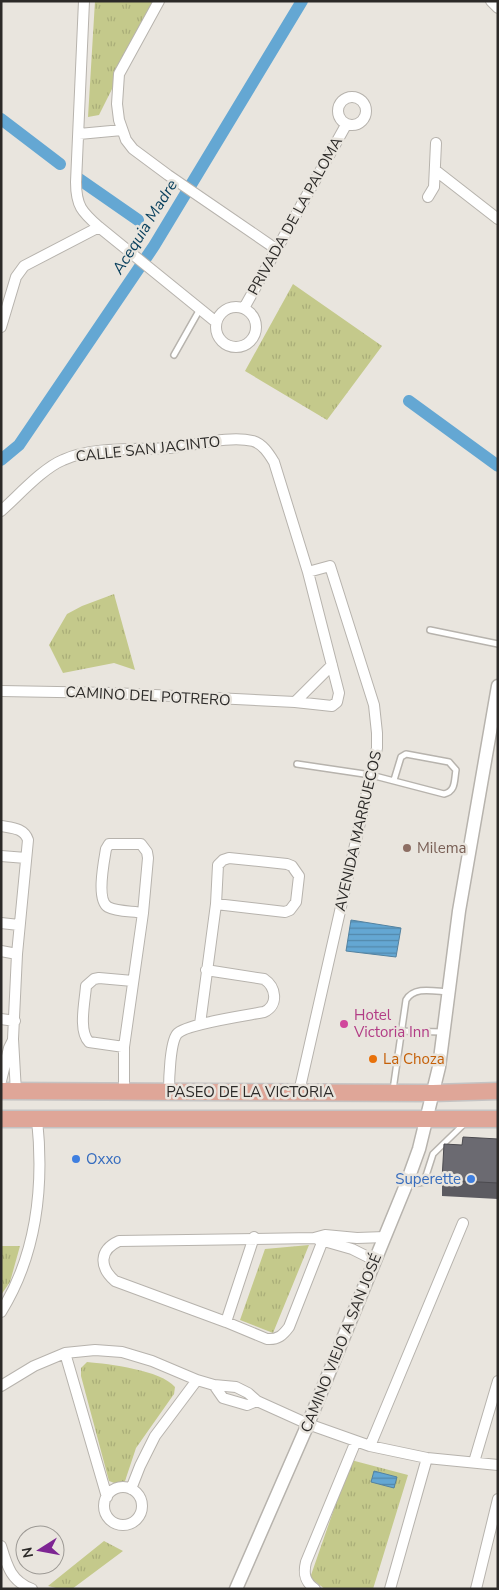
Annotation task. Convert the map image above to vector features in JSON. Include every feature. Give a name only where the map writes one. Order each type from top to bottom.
[{"type":"main road","name":"PASEO DE LA VICTORIA","points":[[9,1092],[433,1093],[498,1091]]},
{"type":"main road","name":"PASEO DE LA VICTORIA","points":[[1,1119],[498,1119]]},
{"type":"street","points":[[84,1],[79,134],[120,125],[117,104],[119,74],[159,1]]},
{"type":"street","points":[[492,1],[498,8]]},
{"type":"street","name":"PRIVADA DE LA PALOMA","points":[[120,125],[126,140],[133,148],[168,175],[276,248]]},
{"type":"street","name":"PRIVADA DE LA PALOMA","points":[[244,308],[346,125]]},
{"type":"street","name":"PRIVADA DE LA PALOMA","points":[[79,134],[76,191],[81,211],[216,322]]},
{"type":"street","points":[[428,196],[434,187],[436,143]]},
{"type":"street","points":[[435,170],[498,219]]},
{"type":"street","points":[[1,327],[16,277],[24,266],[99,227]]},
{"type":"street","name":"PRIVADA DE LA PALOMA","points":[[237,307],[244,308],[254,317],[256,323],[254,336],[245,346],[232,347],[221,341],[217,335],[216,322],[224,310],[237,307]]},
{"type":"street","name":"CALLE SAN JACINTO","points":[[1,511],[48,469],[60,461],[74,456],[93,452],[171,448],[228,440],[254,442],[262,447],[274,462],[308,572]]},
{"type":"street","name":"AVENIDA MARRUECOS","points":[[299,1092],[377,748],[378,733],[374,705],[330,566],[308,572]]},
{"type":"street","points":[[295,702],[332,665],[308,572]]},
{"type":"street","name":"CAMINO DEL POTRERO","points":[[1,691],[113,692],[295,702],[332,706],[337,702],[339,693],[332,665]]},
{"type":"street","name":"CAMINO VIEJO A SAN JOSÉ","points":[[236,1589],[308,1424],[419,1149],[433,1093],[459,911],[498,686]]},
{"type":"street","points":[[1,826],[22,830],[27,835],[28,840],[19,924],[15,1021],[1,1081]]},
{"type":"street","points":[[124,1092],[124,1047],[144,913],[148,858],[147,852],[141,844],[109,844],[106,849],[101,894],[105,904],[109,908],[144,913]]},
{"type":"street","points":[[1,856],[26,858]]},
{"type":"street","points":[[200,1024],[216,904],[218,865],[226,859],[287,864],[296,870],[299,876],[296,902],[293,907],[285,912],[216,904]]},
{"type":"street","points":[[1,922],[19,924]]},
{"type":"street","points":[[1,952],[17,954]]},
{"type":"street","points":[[169,1092],[174,1042],[178,1033],[200,1024],[264,1012],[269,1010],[274,1002],[274,989],[264,979],[206,970]]},
{"type":"street","points":[[124,1047],[90,1042],[84,1036],[86,986],[94,979],[99,978],[133,981]]},
{"type":"street","points":[[1,1019],[15,1021]]},
{"type":"street","points":[[9,1092],[10,1046]]},
{"type":"street","points":[[1,1312],[22,1271],[38,1206],[40,1166],[37,1119]]},
{"type":"street","points":[[370,1446],[463,1223]]},
{"type":"street","points":[[320,1238],[289,1327],[278,1338],[267,1339],[114,1281],[105,1270],[104,1255],[112,1244],[119,1241],[384,1236]]},
{"type":"street","points":[[226,1322],[254,1237]]},
{"type":"street","points":[[320,1238],[352,1249],[374,1260]]},
{"type":"street","points":[[1,1386],[34,1366],[65,1353],[94,1350],[122,1352],[152,1361],[197,1380],[214,1385],[236,1387],[248,1393],[257,1401],[308,1424],[370,1446],[427,1458],[498,1465]]},
{"type":"street","points":[[65,1353],[107,1497]]},
{"type":"street","points":[[131,1489],[155,1436],[197,1380]]},
{"type":"street","points":[[474,1462],[498,1381]]},
{"type":"street","points":[[214,1385],[223,1398],[229,1401],[248,1405],[257,1401]]},
{"type":"street","points":[[315,1589],[306,1580],[306,1562],[356,1441]]},
{"type":"street","points":[[390,1589],[427,1458]]},
{"type":"street","points":[[120,1488],[131,1489],[140,1498],[142,1511],[129,1524],[122,1525],[111,1521],[105,1510],[107,1497],[110,1492],[120,1488]]},
{"type":"street","points":[[476,1589],[498,1499]]},
{"type":"street","points":[[1,1546],[6,1562],[16,1579],[22,1585],[32,1589]]},
{"type":"lane","points":[[174,355],[200,309]]},
{"type":"lane","points":[[430,630],[498,644]]},
{"type":"lane","points":[[297,764],[371,775],[444,794],[453,789],[456,770],[449,762],[406,754],[401,757],[394,780]]},
{"type":"lane","points":[[392,1093],[406,1000],[410,994],[420,990],[448,992]]},
{"type":"lane","points":[[402,1031],[443,1032]]},
{"type":"lane","points":[[406,1185],[424,1182],[433,1154],[468,1119]]},
{"type":"green space","points":[[95,1],[156,1],[99,115],[88,117]]},
{"type":"green space","points":[[293,284],[382,346],[327,420],[245,371]]},
{"type":"green space","points":[[114,594],[135,670],[114,663],[63,673],[49,645],[67,614]]},
{"type":"green space","points":[[309,1245],[273,1333],[240,1320],[265,1249]]},
{"type":"green space","points":[[1,1246],[20,1246],[10,1282],[1,1295]]},
{"type":"green space","points":[[87,1362],[121,1366],[147,1372],[168,1381],[175,1387],[174,1394],[136,1448],[125,1481],[117,1484],[109,1481],[81,1376],[81,1368]]},
{"type":"green space","points":[[351,1460],[408,1475],[373,1589],[325,1589],[310,1578]]},
{"type":"green space","points":[[104,1541],[123,1551],[72,1589],[48,1586],[62,1575],[65,1575],[65,1572]]},
{"type":"water","points":[[351,920],[401,928],[396,957],[346,951]]},
{"type":"water","points":[[374,1471],[397,1477],[394,1488],[371,1482]]},
{"type":"building","name":"Superette","points":[[463,1137],[498,1139],[498,1183],[442,1180],[444,1144],[462,1145]]},
{"type":"waterway","name":"Acequia Madre","points":[[1,460],[19,445],[154,246],[302,1]]},
{"type":"waterway","points":[[1,119],[60,164]]},
{"type":"waterway","points":[[79,179],[138,220]]},
{"type":"waterway","points":[[409,401],[498,466]]},
{"type":"place","name":"Milema","points":[[407,848]]},
{"type":"place","name":"Hotel Victoria Inn","points":[[344,1024]]},
{"type":"place","name":"La Choza","points":[[373,1059]]},
{"type":"place","name":"Oxxo","points":[[76,1159]]},
{"type":"place","name":"Superette","points":[[471,1179]]}]
